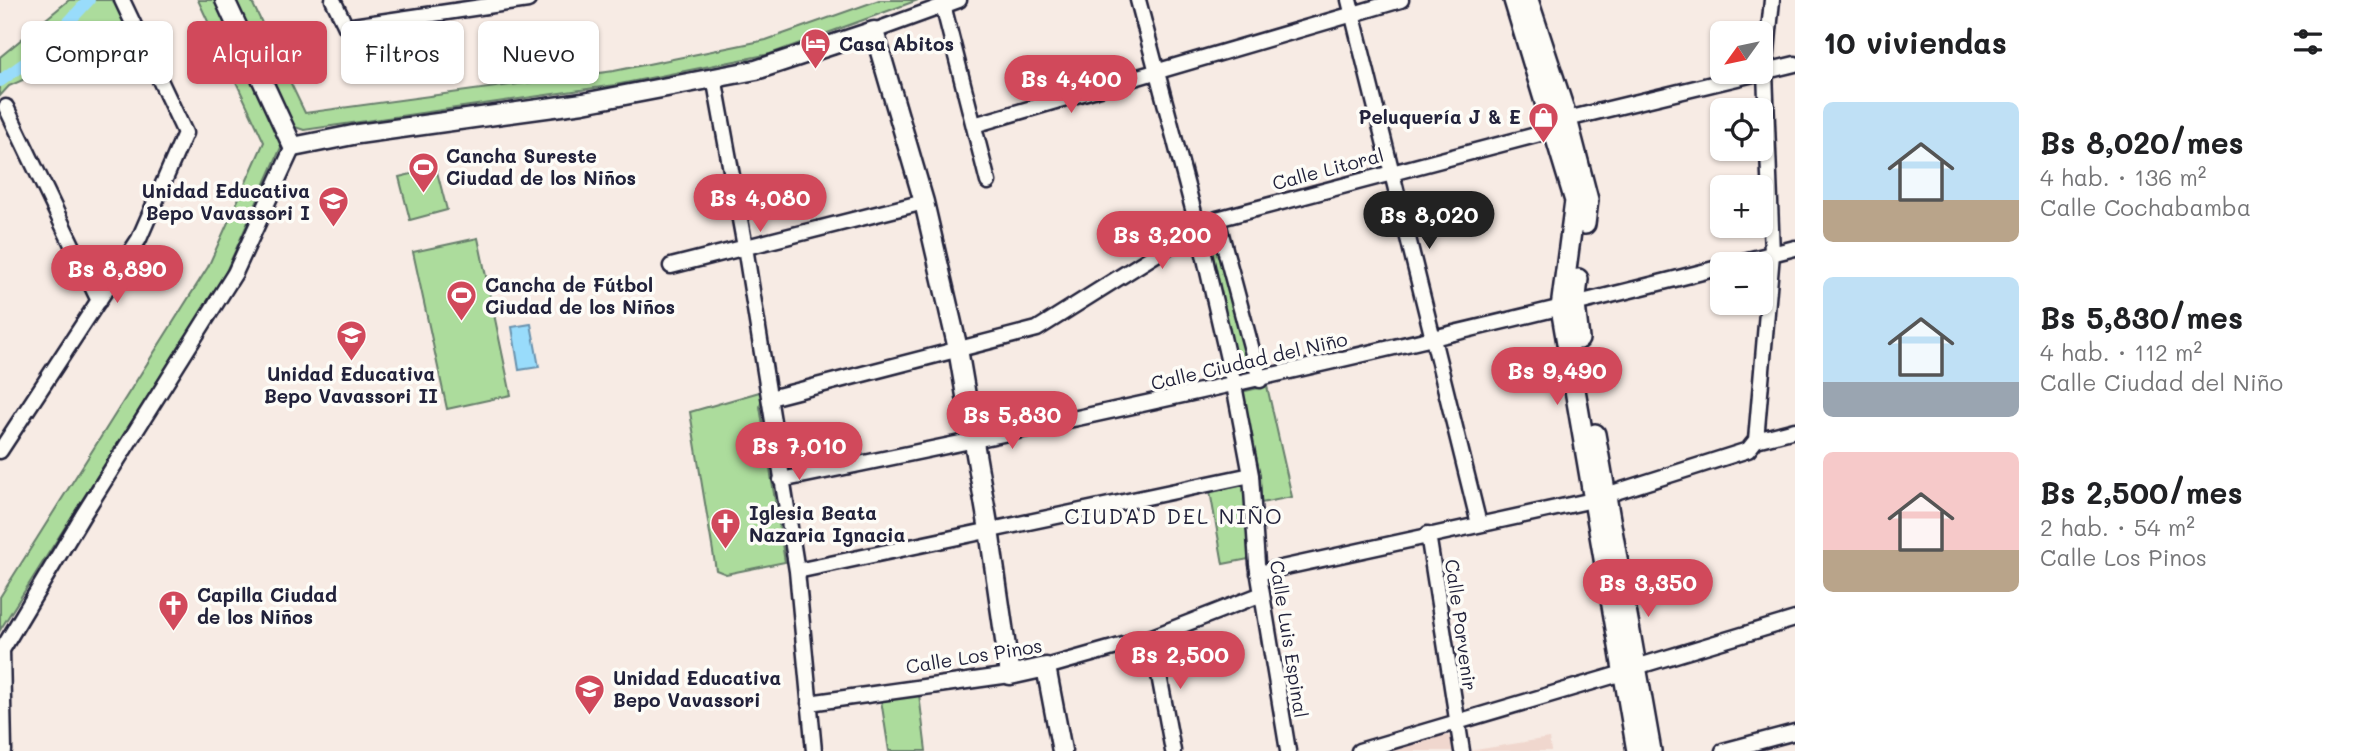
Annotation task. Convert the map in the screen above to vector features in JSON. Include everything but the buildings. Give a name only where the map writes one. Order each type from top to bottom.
[{"type":"main road","points":[[1514,0],[1588,200],[1568,306],[1630,670],[1651,751]]},
{"type":"main road","points":[[1528,0],[1561,125]]},
{"type":"main road","points":[[1630,670],[1637,751]]},
{"type":"street","points":[[1,444],[139,239],[185,133],[122,0]]},
{"type":"street","points":[[5,751],[1,650],[235,274],[293,147],[225,0]]},
{"type":"street","points":[[333,0],[346,27],[484,3],[528,0]]},
{"type":"street","points":[[293,147],[358,134],[583,103],[756,70],[959,0]]},
{"type":"street","name":"Calle Luis Espinal","points":[[1138,0],[1198,228],[1234,386],[1251,475],[1258,573],[1288,751]]},
{"type":"street","points":[[974,125],[1158,72],[1351,7],[1401,0]]},
{"type":"street","points":[[1771,21],[1773,0]]},
{"type":"street","points":[[943,5],[988,182]]},
{"type":"street","points":[[1351,7],[1479,524]]},
{"type":"street","points":[[874,31],[924,202],[958,348],[1010,675]]},
{"type":"street","name":"Calle Litoral","points":[[1773,70],[1795,64]]},
{"type":"street","points":[[714,77],[745,247],[797,570],[814,751]]},
{"type":"street","name":"Calle Litoral","points":[[770,398],[1037,329],[1198,228],[1217,219],[1719,84]]},
{"type":"street","points":[[1765,84],[1772,252]]},
{"type":"street","points":[[6,107],[99,301]]},
{"type":"street","points":[[671,267],[924,202]]},
{"type":"street","points":[[1217,219],[1260,380]]},
{"type":"street","points":[[1773,254],[1795,248]]},
{"type":"street","name":"Calle Ciudad del Niño","points":[[781,480],[1234,386],[1710,270]]},
{"type":"street","points":[[1258,573],[1599,497],[1748,450],[1756,440],[1767,315]]},
{"type":"street","points":[[1756,440],[1795,430]]},
{"type":"street","points":[[797,570],[1251,475]]},
{"type":"street","name":"Calle Porvenir","points":[[1428,534],[1462,751]]},
{"type":"street","name":"Calle Los Pinos","points":[[809,703],[1010,675],[1046,667],[1152,637],[1262,594]]},
{"type":"street","name":"Calle Porvenir","points":[[1359,751],[1795,619]]},
{"type":"street","points":[[1152,637],[1173,751]]},
{"type":"street","points":[[1046,667],[1062,751]]},
{"type":"street","points":[[1723,751],[1795,732]]},
{"type":"shaded area","points":[[1444,734],[1453,738],[1456,751],[1391,751]]},
{"type":"shaded area","points":[[1549,738],[1551,751],[1469,751]]},
{"type":"green space","points":[[69,0],[116,0],[126,21],[44,21]]},
{"type":"green space","points":[[198,0],[216,0],[226,21],[208,21]]},
{"type":"green space","points":[[234,0],[251,0],[261,21],[244,21]]},
{"type":"green space","points":[[879,0],[918,0],[770,54],[615,85],[304,130],[292,126],[273,84],[291,84],[305,113],[518,84],[599,84],[599,73],[766,40]]},
{"type":"green space","points":[[21,40],[21,81],[9,86],[0,96],[0,57]]},
{"type":"green space","points":[[237,84],[255,84],[283,143],[225,274],[0,630],[0,597],[208,267],[264,142]]},
{"type":"green space","name":"Cancha Sureste Ciudad de los Niños","points":[[436,168],[447,210],[410,220],[399,177]]},
{"type":"green space","points":[[1215,228],[1251,367],[1246,371],[1237,368],[1206,232]]},
{"type":"green space","name":"Cancha de Fútbol Ciudad de los Niños","points":[[478,238],[511,395],[447,409],[413,252]]},
{"type":"green space","points":[[1267,386],[1292,497],[1261,503],[1260,474],[1241,392]]},
{"type":"green space","points":[[763,391],[760,407],[785,562],[726,574],[716,570],[690,412]]},
{"type":"green space","points":[[1245,484],[1254,558],[1223,564],[1210,491]]},
{"type":"green space","points":[[919,694],[926,751],[889,751],[881,700]]},
{"type":"water","points":[[531,324],[539,367],[519,370],[512,327]]},
{"type":"waterway","points":[[0,81],[42,51],[89,0]]},
{"type":"place","name":"Casa Abitos","points":[[816,71]]},
{"type":"place","name":"Peluquería J & E","points":[[1544,144]]},
{"type":"place","name":"Cancha Sureste Ciudad de los Niños","points":[[423,194]]},
{"type":"place","name":"Unidad Educativa Bepo Vavassori I","points":[[333,229]]},
{"type":"place","name":"Cancha de Fútbol Ciudad de los Niños","points":[[462,323]]},
{"type":"place","name":"Unidad Educativa Bepo Vavassori II","points":[[351,362]]},
{"type":"place","name":"Iglesia Beata Nazaria Ignacia","points":[[726,551]]},
{"type":"place","name":"Capilla Ciudad de los Niños","points":[[174,633]]},
{"type":"place","name":"Unidad Educativa Bepo Vavassori","points":[[590,716]]},
{"type":"district","name":"CIUDAD DEL NIÑO","points":[[1174,517]]}]
